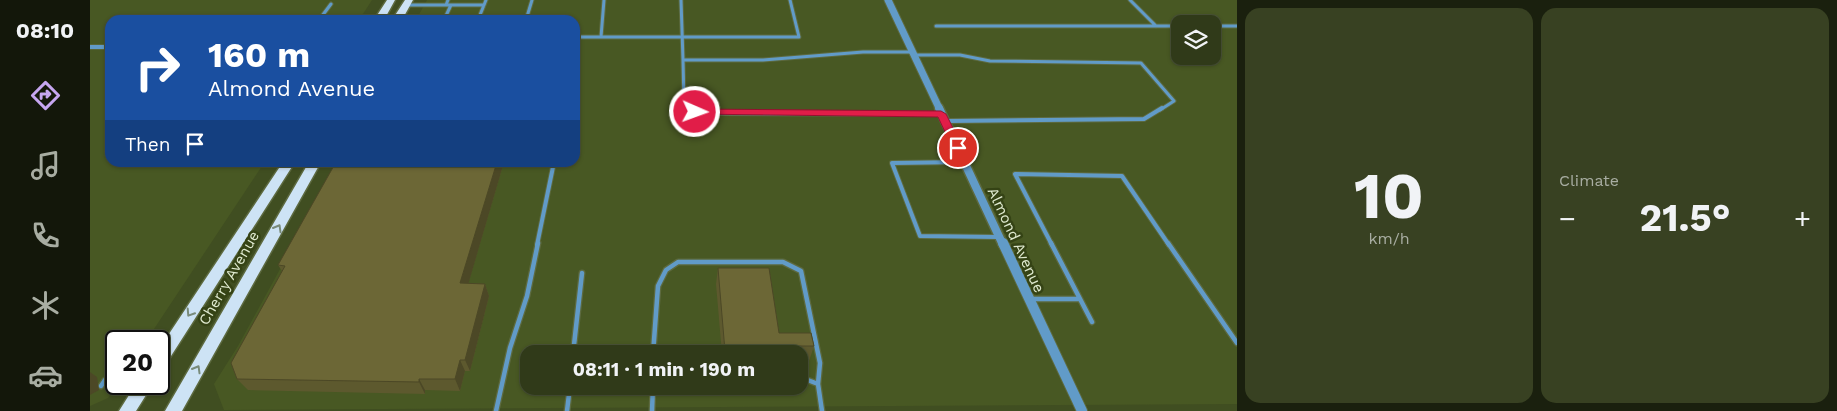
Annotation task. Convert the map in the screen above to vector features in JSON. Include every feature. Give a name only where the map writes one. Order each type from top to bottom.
[{"type":"main road","points":[[382,15],[391,0]]},
{"type":"main road","points":[[400,15],[408,2]]},
{"type":"main road","name":"Cherry Avenue","points":[[170,341],[286,167]]},
{"type":"main road","name":"Cherry Avenue","points":[[173,411],[312,167]]},
{"type":"main road","points":[[127,411],[138,395]]},
{"type":"street","name":"Almond Avenue","points":[[888,0],[1082,411]]},
{"type":"street","points":[[90,47],[105,47]]},
{"type":"lane","points":[[446,5],[448,0]]},
{"type":"lane","points":[[480,15],[486,0]]},
{"type":"lane","points":[[528,15],[532,0]]},
{"type":"lane","points":[[601,37],[604,0]]},
{"type":"lane","points":[[681,0],[684,104],[687,109],[695,112],[943,117],[1000,121],[1144,119],[1174,101],[1141,63],[990,61],[960,55],[863,52],[763,60],[683,60]]},
{"type":"lane","points":[[580,37],[799,37],[790,0]]},
{"type":"lane","points":[[1130,0],[1156,26]]},
{"type":"lane","points":[[408,2],[484,6]]},
{"type":"lane","points":[[323,15],[331,4]]},
{"type":"lane","points":[[446,15],[451,5]]},
{"type":"lane","points":[[936,26],[1171,26]]},
{"type":"lane","points":[[1221,26],[1237,26]]},
{"type":"lane","points":[[964,162],[892,163],[920,236],[999,237]]},
{"type":"lane","points":[[496,411],[510,348],[527,296],[553,167]]},
{"type":"lane","points":[[1092,322],[1015,174],[1122,176],[1237,343]]},
{"type":"lane","points":[[654,345],[658,286],[666,270],[678,262],[783,262],[801,271],[820,363],[818,384],[822,411]]},
{"type":"lane","points":[[574,345],[582,273]]},
{"type":"lane","points":[[1028,299],[1080,299]]},
{"type":"lane","points":[[99,383],[105,380]]},
{"type":"lane","points":[[808,380],[818,384]]},
{"type":"lane","points":[[567,411],[569,395]]},
{"type":"lane","points":[[652,395],[652,411]]},
{"type":"shaded area","points":[[90,0],[372,0],[362,15],[105,15],[105,167],[261,167],[153,330],[105,330],[105,395],[110,395],[108,398],[90,406]]},
{"type":"shaded area","points":[[427,0],[1237,0],[1237,404],[224,410],[214,384],[238,346],[336,167],[580,167],[580,15],[419,15]]},
{"type":"building","points":[[333,167],[495,167],[460,283],[485,284],[465,360],[460,360],[455,379],[419,379],[419,382],[237,379],[231,363],[285,266],[278,265]]},
{"type":"building","points":[[718,268],[769,268],[779,333],[811,333],[814,346],[808,345],[724,345]]},
{"type":"route","points":[[695,112],[941,114],[958,148]]}]
